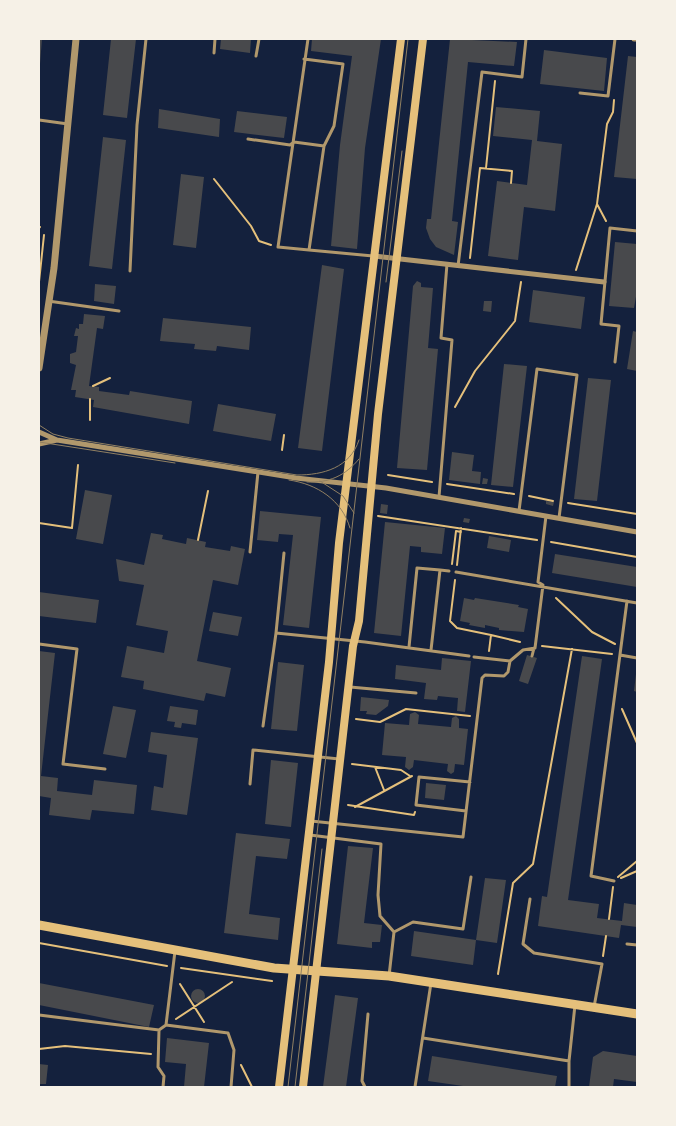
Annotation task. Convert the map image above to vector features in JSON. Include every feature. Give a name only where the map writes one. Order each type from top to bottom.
[{"type":"main road","points":[[279,1087],[331,639],[346,484],[401,39]]},
{"type":"main road","points":[[303,1087],[348,687],[354,641],[359,621],[371,486],[423,39]]},
{"type":"main road","points":[[39,925],[274,968],[389,976],[637,1014]]},
{"type":"street","points":[[39,368],[54,268],[76,39]]},
{"type":"street","points":[[374,256],[572,280],[604,282]]},
{"type":"street","points":[[39,432],[57,440],[258,472],[371,486],[637,532]]},
{"type":"street","points":[[39,444],[57,440]]},
{"type":"lane","points":[[130,271],[137,125],[146,39]]},
{"type":"lane","points":[[214,53],[215,39]]},
{"type":"lane","points":[[256,56],[259,39]]},
{"type":"lane","points":[[308,39],[278,247],[374,256]]},
{"type":"lane","points":[[458,266],[482,72],[522,77],[526,39]]},
{"type":"lane","points":[[580,93],[608,96],[615,39]]},
{"type":"lane","points":[[304,59],[342,64],[334,126],[324,146],[309,250]]},
{"type":"lane","points":[[39,120],[68,125]]},
{"type":"lane","points":[[248,139],[290,145],[294,142],[324,146]]},
{"type":"lane","points":[[615,362],[619,326],[602,324],[610,228],[637,231]]},
{"type":"lane","points":[[439,497],[452,340],[441,338],[447,264]]},
{"type":"lane","points":[[48,301],[119,310]]},
{"type":"lane","points":[[520,512],[537,370],[577,375],[559,518]]},
{"type":"lane","points":[[250,552],[258,472]]},
{"type":"lane","points":[[542,585],[538,582],[546,516]]},
{"type":"lane","points":[[262,726],[276,633],[284,553]]},
{"type":"lane","points":[[409,647],[417,568],[449,571]]},
{"type":"lane","points":[[431,650],[440,570]]},
{"type":"lane","points":[[456,572],[637,602]]},
{"type":"lane","points":[[532,656],[535,646],[542,585]]},
{"type":"lane","points":[[614,881],[591,876],[627,601]]},
{"type":"lane","points":[[276,633],[409,647],[469,656]]},
{"type":"lane","points":[[39,644],[77,649],[63,764],[105,769]]},
{"type":"lane","points":[[310,820],[463,837],[484,676],[504,676],[508,672],[510,661],[523,650],[535,646]]},
{"type":"lane","points":[[620,655],[637,658]]},
{"type":"lane","points":[[474,657],[510,661]]},
{"type":"lane","points":[[348,687],[416,693]]},
{"type":"lane","points":[[250,784],[253,750],[340,759]]},
{"type":"lane","points":[[466,811],[416,805],[419,777],[470,782]]},
{"type":"lane","points":[[308,835],[381,844],[378,895],[380,916],[394,932],[389,976]]},
{"type":"lane","points":[[394,932],[413,922],[463,929],[471,877]]},
{"type":"lane","points":[[530,898],[522,944],[534,953],[602,964],[594,1007]]},
{"type":"lane","points":[[627,944],[637,945]]},
{"type":"lane","points":[[166,1025],[175,951]]},
{"type":"lane","points":[[416,1087],[431,982]]},
{"type":"lane","points":[[569,1087],[569,1061],[576,1005]]},
{"type":"lane","points":[[365,1087],[362,1081],[368,1014]]},
{"type":"lane","points":[[39,1015],[159,1030],[166,1025],[228,1033],[234,1050],[231,1087]]},
{"type":"lane","points":[[159,1030],[158,1067],[164,1076],[163,1087]]},
{"type":"lane","points":[[423,1038],[569,1061]]},
{"type":"path","points":[[486,168],[496,74]]},
{"type":"path","points":[[572,280],[597,204],[607,124],[613,112],[615,94]]},
{"type":"path","points":[[469,267],[480,168],[512,171],[511,182]]},
{"type":"path","points":[[214,179],[251,226],[259,241],[278,247]]},
{"type":"path","points":[[597,204],[610,228]]},
{"type":"path","points":[[39,282],[44,235]]},
{"type":"path","points":[[453,411],[475,371],[516,321],[522,274]]},
{"type":"path","points":[[93,386],[110,378]]},
{"type":"path","points":[[90,399],[90,420]]},
{"type":"path","points":[[282,450],[284,435]]},
{"type":"path","points":[[39,523],[72,528],[78,465]]},
{"type":"path","points":[[388,475],[637,514]]},
{"type":"path","points":[[198,540],[208,491]]},
{"type":"path","points":[[376,516],[461,527],[637,557]]},
{"type":"path","points":[[461,527],[450,621],[457,628],[535,646],[620,655]]},
{"type":"path","points":[[449,571],[451,569],[456,532],[461,532]]},
{"type":"path","points":[[542,585],[592,632],[621,648]]},
{"type":"path","points":[[488,658],[491,635]]},
{"type":"path","points":[[498,974],[514,883],[533,864],[572,649]]},
{"type":"path","points":[[615,694],[637,743]]},
{"type":"path","points":[[356,719],[380,722],[406,709],[478,717]]},
{"type":"path","points":[[352,764],[401,770],[410,776],[419,777]]},
{"type":"path","points":[[375,767],[384,790]]},
{"type":"path","points":[[355,807],[410,776]]},
{"type":"path","points":[[348,806],[414,814],[416,805]]},
{"type":"path","points":[[609,919],[614,881],[637,862]]},
{"type":"path","points":[[614,881],[637,871]]},
{"type":"path","points":[[602,964],[606,936]]},
{"type":"path","points":[[39,943],[172,967],[272,982]]},
{"type":"path","points":[[172,972],[210,1030]]},
{"type":"path","points":[[166,1025],[195,1008],[232,982]]},
{"type":"path","points":[[39,1049],[65,1046],[158,1055]]},
{"type":"path","points":[[234,1050],[252,1087]]},
{"type":"building","points":[[39,39],[42,39],[40,64],[39,64]]},
{"type":"building","points":[[111,39],[136,39],[127,118],[103,115]]},
{"type":"building","points":[[221,39],[251,39],[250,53],[220,49]]},
{"type":"building","points":[[312,39],[381,39],[365,148],[357,249],[331,246],[340,145],[352,56],[311,51]]},
{"type":"building","points":[[450,39],[517,42],[514,66],[468,62],[452,221],[458,222],[454,255],[436,247],[430,239],[426,228],[427,219],[431,219]]},
{"type":"building","points":[[544,50],[607,58],[604,91],[540,84]]},
{"type":"building","points":[[628,56],[637,57],[637,179],[614,177]]},
{"type":"building","points":[[496,107],[540,111],[537,141],[562,144],[555,211],[524,207],[518,260],[488,256],[497,181],[527,185],[532,140],[493,136]]},
{"type":"building","points":[[159,109],[220,119],[219,137],[158,128]]},
{"type":"building","points":[[237,111],[287,117],[284,138],[234,132]]},
{"type":"building","points":[[103,137],[126,140],[112,269],[89,266]]},
{"type":"building","points":[[181,174],[204,177],[196,248],[173,245]]},
{"type":"building","points":[[615,242],[637,244],[637,291],[634,308],[609,306]]},
{"type":"building","points":[[322,265],[344,269],[322,451],[298,448]]},
{"type":"building","points":[[417,281],[421,283],[421,287],[433,288],[428,348],[438,349],[427,470],[397,468],[413,286]]},
{"type":"building","points":[[95,284],[116,286],[114,304],[94,301]]},
{"type":"building","points":[[533,290],[585,297],[581,329],[529,322]]},
{"type":"building","points":[[484,301],[492,301],[491,312],[483,311]]},
{"type":"building","points":[[84,314],[105,316],[103,329],[97,328],[89,386],[99,387],[99,391],[129,395],[130,391],[192,401],[189,424],[93,407],[94,400],[75,397],[76,390],[71,390],[76,365],[70,363],[70,354],[76,352],[78,336],[74,336],[76,328],[79,329],[79,324],[83,324]]},
{"type":"building","points":[[163,318],[251,327],[249,350],[217,346],[216,351],[194,349],[195,344],[160,341]]},
{"type":"building","points":[[633,331],[637,332],[637,371],[627,369]]},
{"type":"building","points":[[504,364],[527,366],[513,487],[491,485]]},
{"type":"building","points":[[588,378],[611,380],[597,501],[574,499]]},
{"type":"building","points":[[218,404],[276,414],[271,441],[213,431]]},
{"type":"building","points":[[452,452],[474,455],[472,471],[481,472],[480,484],[449,480]]},
{"type":"building","points":[[483,478],[488,479],[487,484],[482,484]]},
{"type":"building","points":[[85,490],[112,495],[103,544],[76,539]]},
{"type":"building","points":[[546,501],[554,502],[553,506],[546,504]]},
{"type":"building","points":[[381,504],[388,505],[387,514],[380,513]]},
{"type":"building","points":[[260,511],[321,517],[309,628],[283,625],[293,535],[279,534],[278,542],[257,540]]},
{"type":"building","points":[[464,518],[470,519],[469,523],[463,522]]},
{"type":"building","points":[[385,522],[445,528],[442,554],[421,552],[421,547],[410,546],[401,636],[374,633]]},
{"type":"building","points":[[151,533],[163,535],[162,539],[186,544],[187,538],[206,542],[205,547],[230,551],[231,546],[245,549],[238,585],[213,580],[197,661],[231,668],[225,697],[206,693],[204,701],[143,689],[144,681],[121,677],[127,646],[164,653],[168,631],[136,625],[144,585],[119,581],[116,559],[144,565]]},
{"type":"building","points":[[489,536],[511,540],[509,552],[487,548]]},
{"type":"building","points":[[555,554],[637,567],[637,587],[552,573]]},
{"type":"building","points":[[39,592],[99,600],[96,623],[39,616]]},
{"type":"building","points":[[464,598],[519,605],[518,607],[528,609],[524,632],[499,630],[499,628],[485,625],[485,628],[460,621]]},
{"type":"building","points":[[213,612],[242,617],[238,636],[209,631]]},
{"type":"building","points":[[39,651],[55,653],[41,776],[58,778],[57,791],[92,795],[94,780],[137,785],[134,814],[92,810],[90,820],[49,815],[51,798],[39,796]]},
{"type":"building","points":[[527,655],[537,658],[528,684],[519,681]]},
{"type":"building","points":[[582,656],[602,659],[568,900],[599,904],[597,918],[622,921],[624,903],[637,905],[637,927],[621,925],[619,938],[538,926],[542,896],[547,897]]},
{"type":"building","points":[[442,658],[471,661],[465,712],[457,711],[458,698],[438,696],[437,700],[424,699],[426,683],[395,679],[396,665],[441,670]]},
{"type":"building","points":[[278,662],[304,665],[297,731],[271,729]]},
{"type":"building","points":[[637,674],[637,692],[634,691]]},
{"type":"building","points":[[361,697],[389,700],[388,706],[376,715],[366,714],[367,711],[360,711]]},
{"type":"building","points":[[113,706],[136,710],[126,758],[103,754]]},
{"type":"building","points":[[170,706],[198,710],[196,725],[182,723],[181,728],[174,727],[175,722],[167,721]]},
{"type":"building","points":[[415,712],[419,715],[418,724],[451,727],[452,718],[456,716],[459,719],[459,728],[468,729],[464,765],[455,764],[454,772],[451,774],[447,771],[448,764],[414,760],[413,767],[409,770],[405,767],[406,757],[382,755],[385,723],[409,725],[410,714]]},
{"type":"building","points":[[151,732],[198,738],[187,815],[151,810],[154,786],[163,788],[167,755],[148,752]]},
{"type":"building","points":[[271,760],[298,763],[291,827],[265,824]]},
{"type":"building","points":[[426,783],[446,785],[444,800],[425,798]]},
{"type":"building","points":[[236,833],[290,839],[287,859],[256,856],[249,914],[280,918],[278,940],[224,933]]},
{"type":"building","points":[[348,846],[373,848],[364,923],[382,925],[380,942],[372,942],[372,948],[337,944]]},
{"type":"building","points":[[485,878],[506,880],[497,943],[476,940]]},
{"type":"building","points":[[414,931],[476,940],[473,965],[411,956]]},
{"type":"building","points":[[39,983],[154,1005],[149,1027],[39,1005]]},
{"type":"building","points":[[198,989],[203,991],[205,996],[203,1001],[198,1003],[193,1001],[191,996],[193,991]]},
{"type":"building","points":[[335,995],[358,998],[346,1087],[323,1087]]},
{"type":"building","points":[[167,1038],[209,1043],[204,1087],[184,1087],[186,1064],[165,1062]]},
{"type":"building","points":[[603,1051],[637,1056],[637,1082],[614,1079],[613,1087],[589,1087],[593,1057]]},
{"type":"building","points":[[432,1056],[557,1076],[555,1087],[470,1087],[428,1081]]},
{"type":"building","points":[[39,1064],[48,1065],[46,1084],[39,1084]]},
{"type":"tram line","points":[[288,1087],[408,39]]},
{"type":"tram line","points":[[386,282],[402,151]]},
{"type":"tram line","points":[[39,425],[53,434],[68,438],[297,475],[307,475],[334,468],[349,457],[355,450],[359,440]]},
{"type":"tram line","points":[[39,442],[175,463]]},
{"type":"tram line","points":[[307,482],[329,480],[336,477],[348,470],[359,459]]},
{"type":"tram line","points":[[289,480],[309,485],[327,495],[341,509],[350,528]]},
{"type":"tram line","points":[[320,481],[343,496],[354,513]]},
{"type":"tram line","points":[[295,1087],[322,849]]}]
